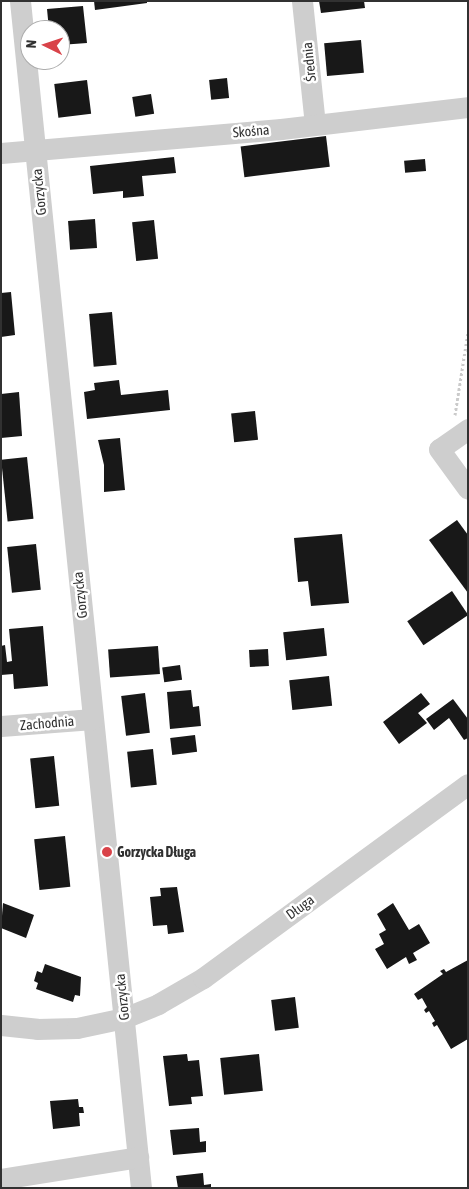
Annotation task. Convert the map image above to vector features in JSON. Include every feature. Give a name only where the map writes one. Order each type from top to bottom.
[{"type":"street","name":"Gorzycka","points":[[20,1],[141,1188]]},
{"type":"street","name":"Średnia","points":[[302,1],[315,124]]},
{"type":"street","name":"Skośna","points":[[34,149],[315,124],[468,108]]},
{"type":"street","points":[[1,153],[34,149]]},
{"type":"street","points":[[460,435],[439,449],[468,490]]},
{"type":"street","name":"Zachodnia","points":[[1,726],[93,719]]},
{"type":"street","name":"Długa","points":[[1,1025],[60,1030],[124,1018],[158,1004],[203,978],[468,784]]},
{"type":"street","points":[[1,1179],[138,1157]]},
{"type":"path","points":[[460,435],[468,332]]},
{"type":"building","points":[[94,1],[147,1],[147,3],[95,10]]},
{"type":"building","points":[[319,1],[364,1],[365,8],[321,13]]},
{"type":"building","points":[[83,6],[87,43],[70,44],[70,20],[48,20],[47,9]]},
{"type":"building","points":[[361,40],[364,73],[327,76],[324,43]]},
{"type":"building","points":[[227,78],[229,98],[211,100],[209,80]]},
{"type":"building","points":[[87,80],[91,114],[58,118],[54,84]]},
{"type":"building","points":[[151,94],[154,114],[135,117],[132,97]]},
{"type":"building","points":[[326,136],[330,167],[244,177],[241,146]]},
{"type":"building","points":[[174,157],[176,173],[142,176],[144,196],[123,198],[123,191],[93,194],[90,166]]},
{"type":"building","points":[[425,159],[426,171],[405,173],[404,161]]},
{"type":"building","points":[[95,219],[97,248],[70,250],[68,221]]},
{"type":"building","points":[[154,220],[158,259],[136,261],[132,222]]},
{"type":"building","points":[[11,292],[15,335],[1,337],[1,293]]},
{"type":"building","points":[[112,312],[117,365],[94,367],[89,314]]},
{"type":"building","points":[[119,380],[121,395],[168,390],[170,410],[87,419],[84,392],[95,390],[94,383]]},
{"type":"building","points":[[19,392],[22,436],[1,438],[1,394]]},
{"type":"building","points":[[255,411],[258,440],[234,442],[231,414]]},
{"type":"building","points":[[120,438],[125,490],[104,492],[104,465],[98,440]]},
{"type":"building","points":[[27,457],[33,519],[8,521],[1,460]]},
{"type":"building","points":[[457,520],[468,535],[468,593],[429,540]]},
{"type":"building","points":[[342,534],[349,603],[311,606],[308,581],[298,582],[294,538]]},
{"type":"building","points":[[36,544],[41,590],[12,593],[7,547]]},
{"type":"building","points":[[452,591],[468,615],[423,645],[407,621]]},
{"type":"building","points":[[43,626],[48,686],[14,689],[13,674],[1,675],[1,646],[5,645],[7,662],[12,661],[9,629]]},
{"type":"building","points":[[324,628],[327,656],[286,660],[283,632]]},
{"type":"building","points":[[158,646],[160,674],[110,677],[108,649]]},
{"type":"building","points":[[268,649],[269,666],[250,667],[249,650]]},
{"type":"building","points":[[180,665],[182,680],[164,682],[162,668]]},
{"type":"building","points":[[329,676],[332,706],[292,710],[289,680]]},
{"type":"building","points":[[191,690],[193,707],[199,706],[201,726],[170,729],[167,692]]},
{"type":"building","points":[[145,693],[150,733],[126,736],[121,696]]},
{"type":"building","points":[[421,693],[430,704],[418,713],[427,723],[399,744],[383,722]]},
{"type":"building","points":[[453,699],[468,719],[468,738],[464,740],[449,718],[434,730],[426,719]]},
{"type":"building","points":[[195,735],[197,752],[172,755],[170,738]]},
{"type":"building","points":[[153,749],[157,785],[131,788],[127,752]]},
{"type":"building","points":[[54,756],[59,806],[35,808],[30,759]]},
{"type":"building","points":[[65,836],[70,887],[40,890],[34,839]]},
{"type":"building","points":[[177,887],[184,932],[168,934],[167,925],[153,926],[150,897],[161,896],[160,888]]},
{"type":"building","points":[[3,903],[34,915],[26,938],[1,928]]},
{"type":"building","points":[[393,903],[409,930],[419,924],[430,943],[413,953],[417,960],[409,964],[406,957],[387,969],[375,949],[384,944],[379,934],[386,930],[377,914]]},
{"type":"building","points":[[468,960],[468,1039],[451,1049],[437,1025],[434,1027],[432,1023],[435,1021],[429,1011],[426,1013],[424,1010],[427,1007],[422,998],[418,1000],[414,994],[443,974],[440,971],[444,969],[446,972]]},
{"type":"building","points":[[45,964],[81,977],[80,996],[75,995],[73,1002],[36,989],[38,983],[34,981],[37,971],[42,973]]},
{"type":"building","points":[[295,997],[299,1028],[275,1031],[271,1000]]},
{"type":"building","points":[[187,1054],[188,1061],[199,1060],[203,1096],[191,1097],[192,1104],[169,1106],[163,1056]]},
{"type":"building","points":[[259,1054],[263,1091],[224,1095],[220,1058]]},
{"type":"building","points":[[78,1099],[79,1107],[83,1107],[84,1113],[79,1113],[80,1126],[53,1129],[50,1101]]},
{"type":"building","points":[[199,1128],[200,1142],[206,1141],[206,1152],[173,1155],[170,1130]]},
{"type":"building","points":[[203,1173],[204,1185],[211,1184],[211,1188],[178,1188],[176,1176]]},
{"type":"place","name":"Gorzycka Długa","points":[[107,852]]}]
